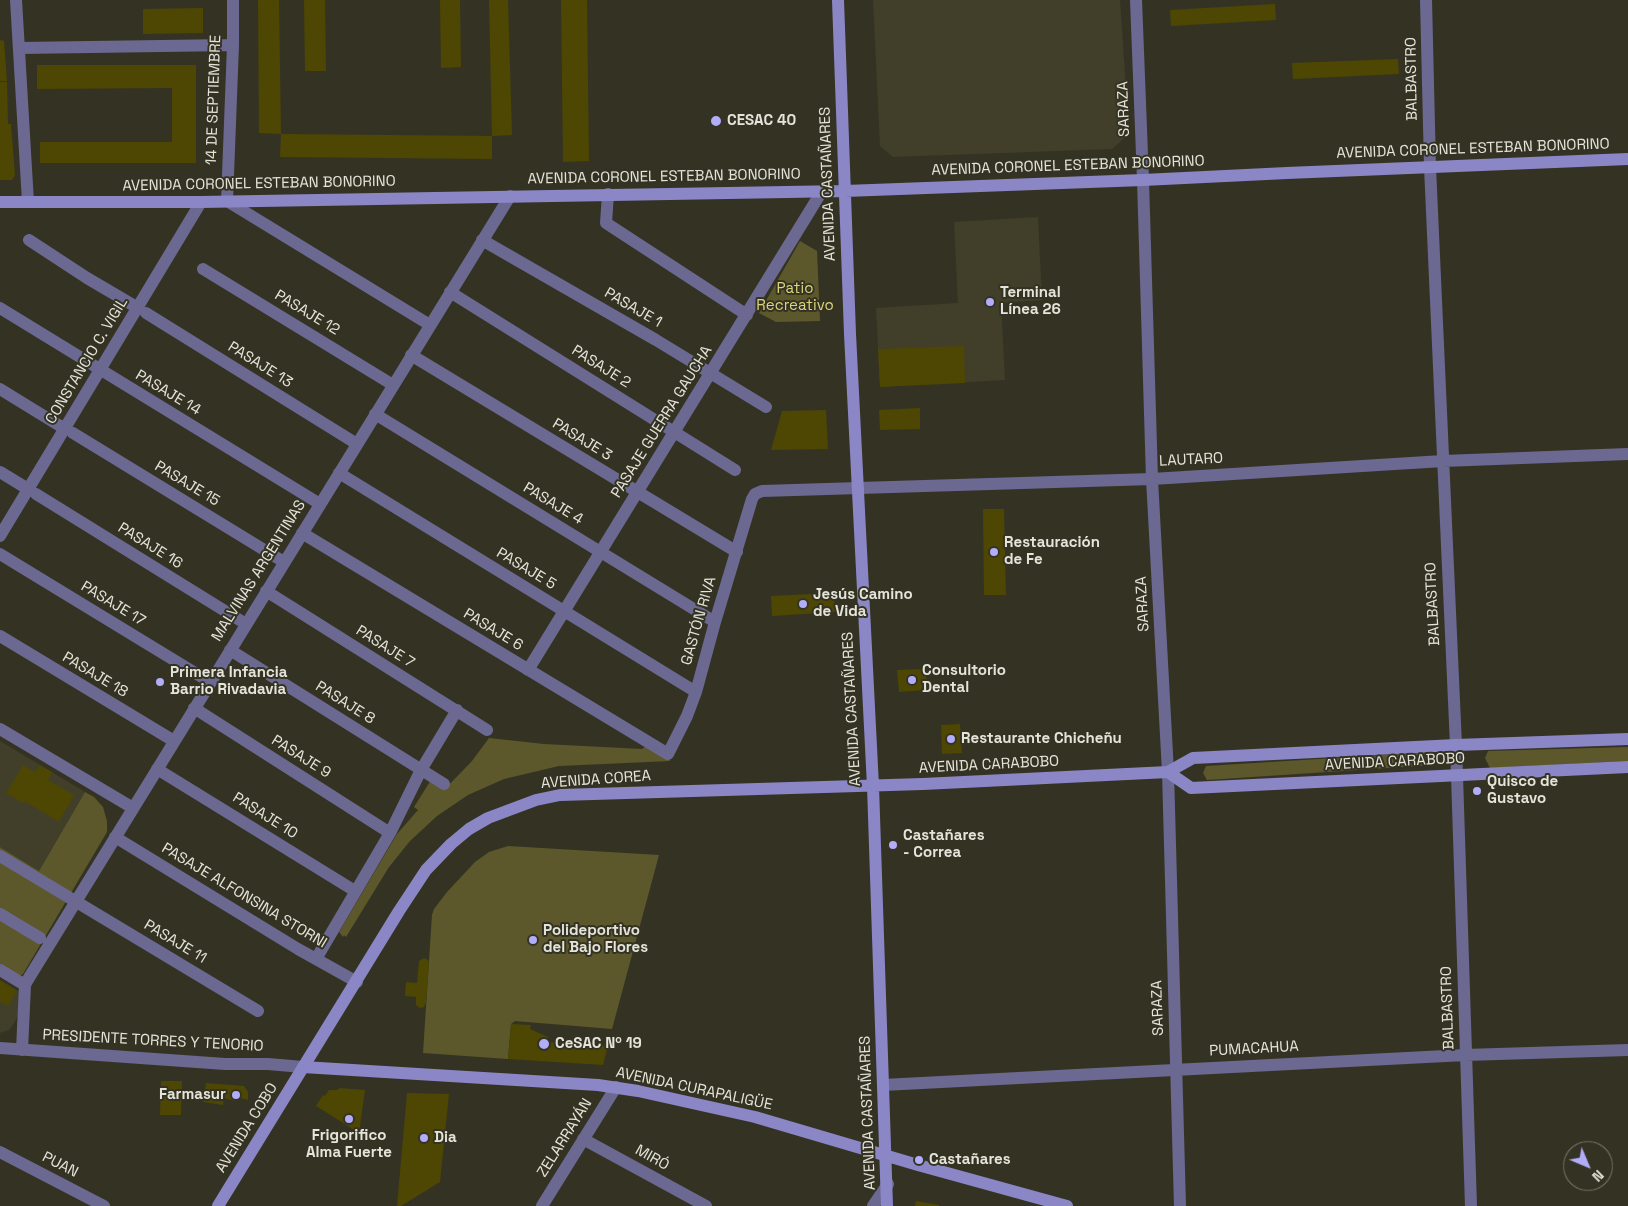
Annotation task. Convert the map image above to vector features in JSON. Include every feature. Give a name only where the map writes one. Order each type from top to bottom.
[{"type":"main road","name":"AVENIDA CASTAÑARES","points":[[838,0],[857,489],[872,786],[887,1155],[887,1206]]},
{"type":"main road","name":"AVENIDA CORONEL ESTEBAN BONORINO","points":[[0,202],[227,202],[845,191],[1628,160]]},
{"type":"main road","name":"AVENIDA CARABOBO","points":[[872,786],[1168,772],[1192,758],[1628,739]]},
{"type":"main road","name":"AVENIDA CARABOBO","points":[[1168,772],[1191,788],[1628,767]]},
{"type":"main road","name":"AVENIDA COREA","points":[[304,1068],[426,870],[469,829],[488,818],[536,800],[560,795],[872,786]]},
{"type":"main road","name":"AVENIDA CURAPALIGÜE","points":[[304,1068],[616,1087],[755,1117],[1067,1206]]},
{"type":"main road","name":"AVENIDA COBO","points":[[218,1206],[304,1068]]},
{"type":"street","points":[[16,0],[28,202]]},
{"type":"street","name":"14 DE SEPTIEMBRE","points":[[227,202],[233,45],[232,0]]},
{"type":"street","name":"SARAZA","points":[[1136,0],[1152,479],[1168,772],[1180,1206]]},
{"type":"street","name":"BALBASTRO","points":[[1426,0],[1430,167],[1456,745],[1471,1206]]},
{"type":"street","points":[[19,48],[233,45]]},
{"type":"street","name":"PASAJE GUERRA GAUCHA","points":[[528,670],[822,191]]},
{"type":"street","points":[[608,194],[606,223],[747,315]]},
{"type":"street","name":"MALVINAS ARGENTINAS","points":[[24,985],[510,196]]},
{"type":"street","name":"CONSTANCIO C. VIGIL","points":[[0,536],[32,492],[69,431],[100,371],[142,311],[201,202]]},
{"type":"street","points":[[227,202],[430,325]]},
{"type":"street","name":"PASAJE 13","points":[[29,240],[87,278],[357,444]]},
{"type":"street","name":"PASAJE 1","points":[[482,240],[656,340],[766,407]]},
{"type":"street","name":"PASAJE 12","points":[[203,269],[393,385]]},
{"type":"street","name":"PASAJE 2","points":[[450,292],[735,470]]},
{"type":"street","name":"PASAJE 14","points":[[0,308],[320,504]]},
{"type":"street","name":"PASAJE 3","points":[[411,356],[736,552]]},
{"type":"street","name":"PASAJE 15","points":[[0,389],[284,562]]},
{"type":"street","name":"PASAJE 4","points":[[375,414],[715,622]]},
{"type":"street","name":"LAUTARO","points":[[755,494],[762,491],[1152,479],[1443,461],[1628,454]]},
{"type":"street","name":"PASAJE 16","points":[[0,472],[246,624]]},
{"type":"street","name":"PASAJE 5","points":[[339,473],[696,692]]},
{"type":"street","name":"GASTÓN RIVA","points":[[668,754],[687,716],[696,692],[715,622],[755,494]]},
{"type":"street","name":"PASAJE 6","points":[[302,533],[668,754]]},
{"type":"street","name":"PASAJE 17","points":[[0,554],[210,682]]},
{"type":"street","name":"PASAJE 7","points":[[266,591],[487,730]]},
{"type":"street","name":"PASAJE 18","points":[[0,636],[174,741]]},
{"type":"street","name":"PASAJE 8","points":[[230,650],[444,784]]},
{"type":"street","name":"PASAJE 9","points":[[194,708],[390,833]]},
{"type":"street","points":[[316,959],[390,833],[421,770],[456,710]]},
{"type":"street","points":[[0,728],[133,808]]},
{"type":"street","name":"PASAJE 10","points":[[156,769],[356,891]]},
{"type":"street","name":"PASAJE ALFONSINA STORNI","points":[[115,838],[357,982]]},
{"type":"street","name":"PASAJE 11","points":[[0,856],[258,1011]]},
{"type":"street","points":[[0,914],[40,938]]},
{"type":"street","points":[[0,970],[24,985],[22,1050]]},
{"type":"street","name":"PRESIDENTE TORRES Y TENORIO","points":[[0,1048],[224,1064],[268,1064],[304,1068]]},
{"type":"street","name":"PUMACAHUA","points":[[883,1085],[1466,1055],[1628,1050]]},
{"type":"street","name":"ZELARRAYÁN","points":[[542,1206],[616,1087]]},
{"type":"street","name":"MIRÓ","points":[[583,1139],[706,1206]]},
{"type":"street","name":"PUAN","points":[[0,1152],[104,1206]]},
{"type":"street","points":[[874,1206],[888,1184]]},
{"type":"shaded area","points":[[873,0],[1120,0],[1129,134],[1112,149],[893,157],[880,146]]},
{"type":"shaded area","name":"Terminal Línea 26","points":[[1038,217],[1042,300],[1001,303],[1005,380],[880,387],[876,308],[958,303],[954,222]]},
{"type":"shaded area","points":[[0,741],[85,792],[39,871],[0,847]]},
{"type":"shaded area","points":[[0,980],[20,992],[18,1015],[9,1030],[0,1033]]},
{"type":"green space","name":"Patio Recreativo","points":[[800,241],[817,251],[820,321],[776,322],[759,313]]},
{"type":"green space","points":[[489,738],[544,744],[642,749],[646,746],[666,753],[670,761],[559,766],[504,779],[468,795],[437,816],[410,841],[389,867],[346,937],[344,935],[343,937],[339,932],[397,834],[418,810],[414,807],[431,780],[445,789],[472,761]]},
{"type":"green space","points":[[1628,747],[1628,761],[1490,768],[1485,758],[1488,751]]},
{"type":"green space","points":[[1432,752],[1436,759],[1433,765],[1207,780],[1203,773],[1206,766]]},
{"type":"green space","points":[[85,792],[94,797],[103,807],[107,821],[107,832],[23,974],[19,976],[0,964],[0,847],[39,871]]},
{"type":"green space","name":"Polideportivo del Bajo Flores","points":[[508,846],[659,855],[612,1029],[515,1021],[511,1024],[508,1059],[423,1053],[432,915],[434,909],[475,862],[489,852]]},
{"type":"building","points":[[258,0],[279,0],[281,134],[259,133]]},
{"type":"building","points":[[304,0],[325,0],[326,71],[305,71]]},
{"type":"building","points":[[440,0],[460,0],[461,67],[441,68]]},
{"type":"building","points":[[489,0],[508,0],[512,135],[492,136]]},
{"type":"building","points":[[561,0],[587,0],[589,161],[563,162]]},
{"type":"building","points":[[1275,4],[1276,20],[1171,26],[1170,10]]},
{"type":"building","points":[[203,8],[203,33],[143,34],[143,9]]},
{"type":"building","points":[[0,40],[4,41],[7,81],[0,81]]},
{"type":"building","points":[[1398,59],[1399,74],[1293,79],[1292,63]]},
{"type":"building","points":[[37,65],[196,65],[196,163],[40,163],[40,142],[172,142],[172,88],[37,89]]},
{"type":"building","points":[[0,82],[7,82],[8,124],[11,124],[15,175],[12,180],[0,180]]},
{"type":"building","points":[[281,134],[492,136],[492,159],[280,157]]},
{"type":"building","points":[[964,346],[965,383],[880,387],[878,349]]},
{"type":"building","points":[[920,408],[920,429],[880,430],[879,410]]},
{"type":"building","points":[[826,410],[828,449],[771,450],[782,411]]},
{"type":"building","name":"Restauración de Fe","points":[[983,509],[1004,509],[1006,595],[984,595]]},
{"type":"building","name":"Jesús Camino de Vida","points":[[834,593],[835,612],[772,616],[771,596]]},
{"type":"building","name":"Consultorio Dental","points":[[926,669],[927,690],[899,692],[897,670]]},
{"type":"building","name":"Restaurante Chicheñu","points":[[960,724],[962,753],[942,754],[941,725]]},
{"type":"building","points":[[23,765],[35,772],[40,765],[52,772],[48,780],[74,795],[59,822],[24,801],[22,803],[6,793]]},
{"type":"building","points":[[424,958],[428,960],[429,964],[426,1002],[424,1007],[420,1008],[416,1005],[416,997],[405,996],[406,982],[417,983],[419,961]]},
{"type":"building","points":[[0,980],[17,991],[8,1006],[0,1001]]},
{"type":"building","name":"CeSAC Nº 19","points":[[511,1024],[531,1025],[530,1029],[548,1037],[548,1042],[608,1046],[603,1065],[508,1059]]},
{"type":"building","points":[[161,1081],[182,1081],[181,1115],[160,1115]]},
{"type":"building","points":[[206,1083],[244,1086],[248,1092],[248,1100],[237,1097],[235,1101],[224,1098],[223,1105],[203,1102]]},
{"type":"building","name":"Frigorifico Alma Fuerte","points":[[339,1088],[365,1090],[359,1133],[316,1106],[323,1095],[325,1096],[329,1090],[338,1090]]},
{"type":"building","name":"Dia","points":[[407,1093],[449,1094],[440,1182],[401,1206],[397,1206]]},
{"type":"building","points":[[916,1201],[939,1205],[939,1206],[915,1206]]},
{"type":"place","name":"CESAC 40","points":[[716,121]]},
{"type":"place","name":"Terminal Línea 26","points":[[990,302]]},
{"type":"place","name":"Restauración de Fe","points":[[994,552]]},
{"type":"place","name":"Jesús Camino de Vida","points":[[803,604]]},
{"type":"place","name":"Consultorio Dental","points":[[912,680]]},
{"type":"place","name":"Primera Infancia Barrio Rivadavia","points":[[160,682]]},
{"type":"place","name":"Restaurante Chicheñu","points":[[951,739]]},
{"type":"place","name":"Quisco de Gustavo","points":[[1477,791]]},
{"type":"place","name":"Castañares - Correa","points":[[893,845]]},
{"type":"place","name":"Polideportivo del Bajo Flores","points":[[533,940]]},
{"type":"place","name":"CeSAC Nº 19","points":[[544,1044]]},
{"type":"place","name":"Farmasur","points":[[236,1095]]},
{"type":"place","name":"Frigorifico Alma Fuerte","points":[[349,1119]]},
{"type":"place","name":"Dia","points":[[424,1138]]},
{"type":"place","name":"Castañares","points":[[919,1160]]}]
